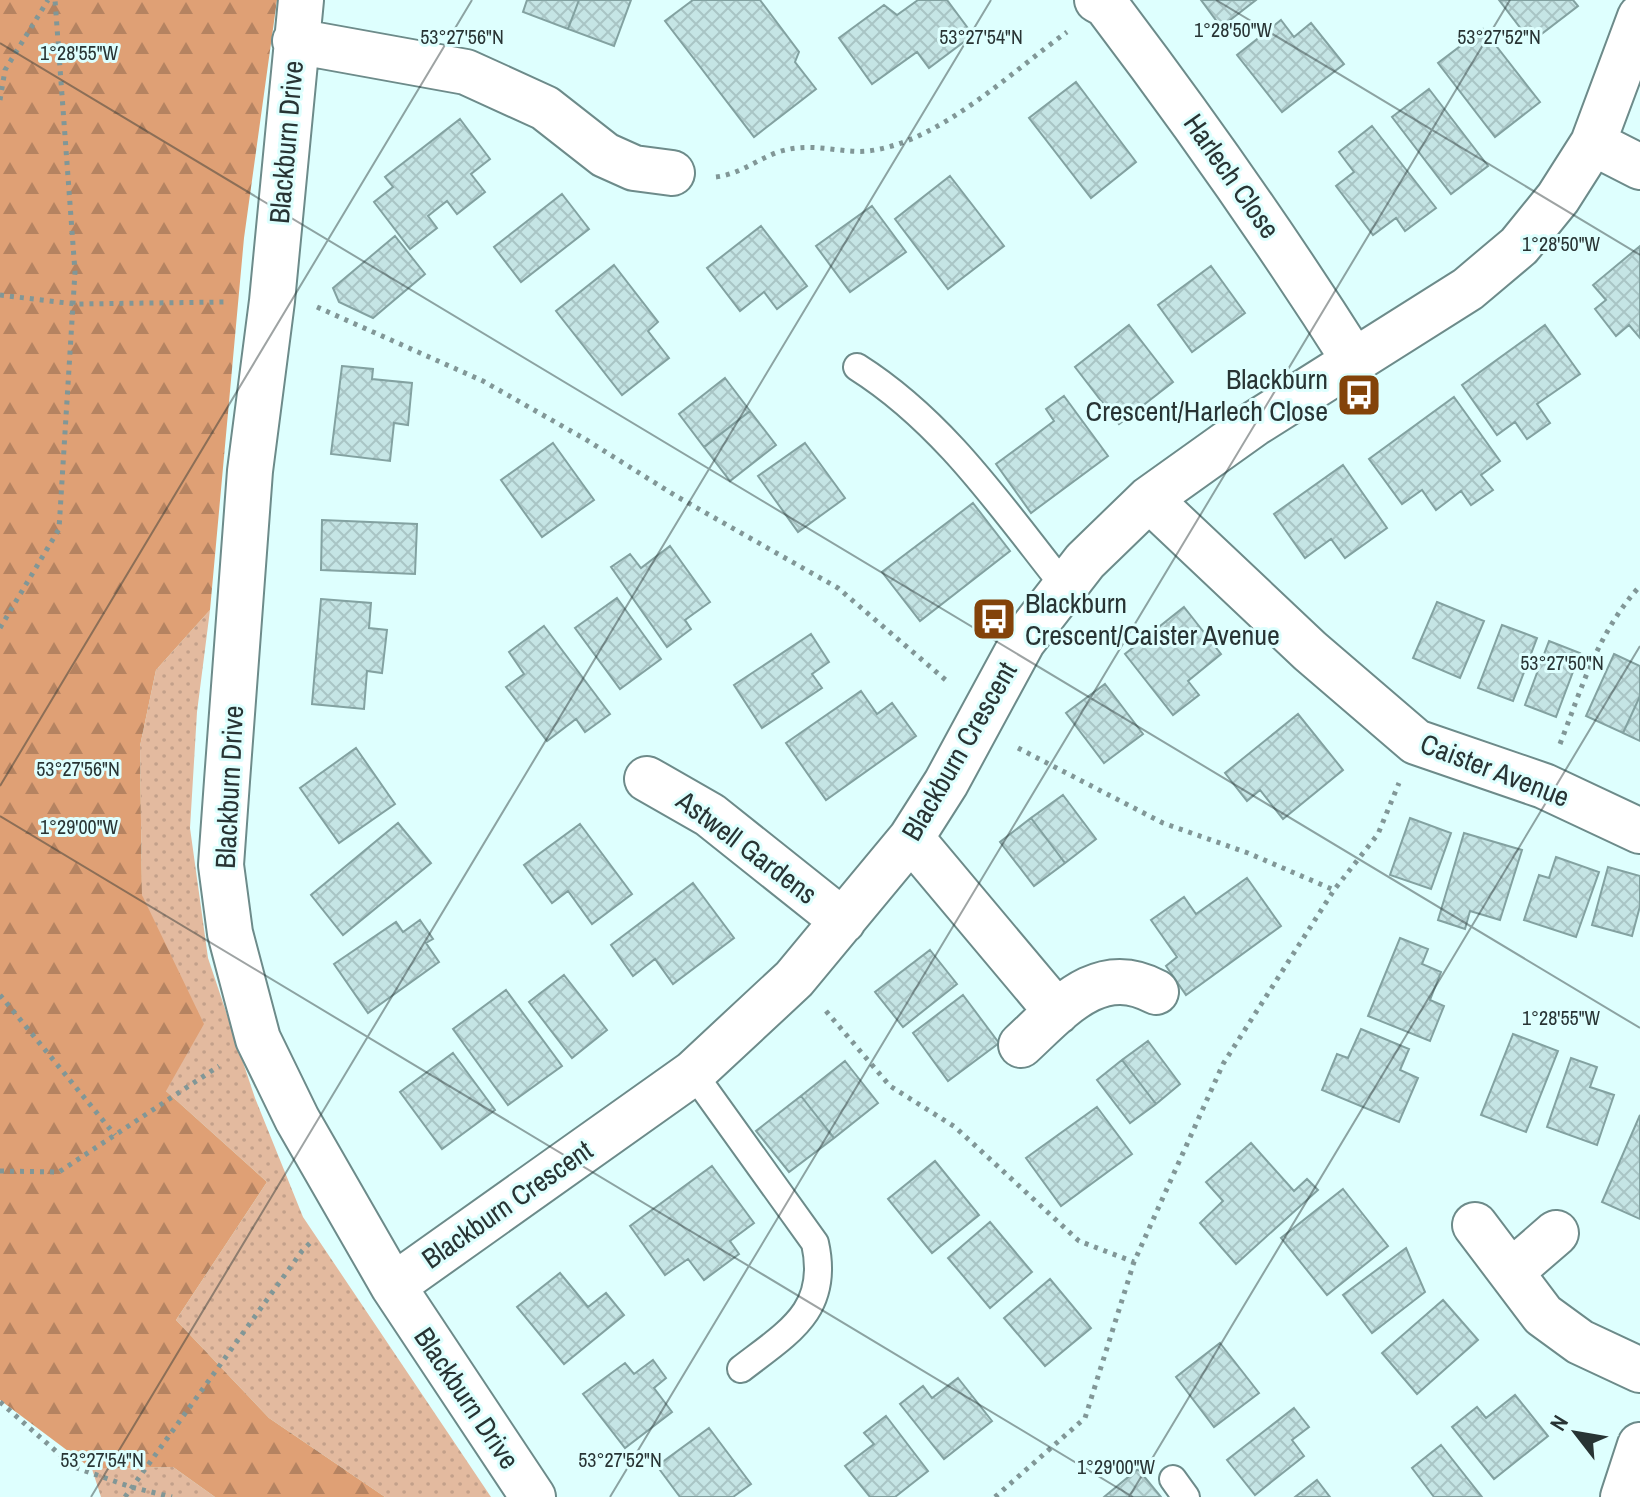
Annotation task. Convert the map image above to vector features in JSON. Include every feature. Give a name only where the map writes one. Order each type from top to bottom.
[{"type":"street","name":"Harlech Close","points":[[1101,2],[1272,231],[1355,362]]},
{"type":"street","name":"Blackburn Crescent","points":[[393,1286],[693,1073],[794,979],[911,838],[946,783],[1023,641],[1085,561],[1149,499],[1254,424],[1468,289],[1519,246],[1558,198],[1593,143],[1640,17]]},
{"type":"street","points":[[298,20],[466,72],[545,108],[605,155],[634,168],[672,173]]},
{"type":"street","name":"Blackburn Drive","points":[[298,20],[272,301],[250,471],[221,865],[230,933],[258,1039],[297,1119],[393,1286],[533,1497]]},
{"type":"street","points":[[1593,143],[1640,167]]},
{"type":"street","name":"Caister Avenue","points":[[1149,499],[1310,651],[1416,742],[1544,786],[1640,831]]},
{"type":"street","name":"Astwell Gardens","points":[[647,779],[710,815],[843,921]]},
{"type":"street","points":[[911,838],[1057,1012]]},
{"type":"street","points":[[1021,1045],[1057,1012],[1096,984],[1118,979],[1135,981],[1156,992]]},
{"type":"street","points":[[1475,1225],[1543,1315],[1580,1342],[1640,1370]]},
{"type":"street","points":[[1511,1272],[1556,1233]]},
{"type":"street","points":[[1623,1497],[1640,1445]]},
{"type":"lane","points":[[857,367],[923,415],[984,485],[1065,587]]},
{"type":"lane","points":[[693,1073],[815,1243],[820,1265],[817,1292],[799,1324],[741,1369]]},
{"type":"path","points":[[0,100],[5,70],[48,0]]},
{"type":"path","points":[[0,628],[59,529],[75,304],[55,0]]},
{"type":"path","points":[[672,173],[703,179],[735,174],[778,152],[819,145],[873,151],[927,135],[1101,2]]},
{"type":"path","points":[[0,295],[75,304],[272,301],[325,308],[483,381],[838,588],[983,711],[1003,740],[1163,823],[1248,853],[1334,890]]},
{"type":"path","points":[[1544,786],[1599,643],[1619,610],[1640,586]]},
{"type":"path","points":[[995,1497],[1085,1418],[1134,1262],[1223,1064],[1334,890],[1378,834],[1416,742]]},
{"type":"path","points":[[794,979],[847,1032],[890,1086],[955,1127],[1079,1241],[1134,1262]]},
{"type":"path","points":[[0,995],[115,1135]]},
{"type":"path","points":[[0,1171],[59,1172],[258,1039]]},
{"type":"path","points":[[125,1497],[302,1251],[348,1207]]},
{"type":"path","points":[[0,1402],[74,1467],[131,1487],[172,1497]]},
{"type":"shaded area","points":[[210,610],[197,712],[190,828],[208,958],[255,1098],[303,1217],[491,1497],[385,1497],[269,1418],[176,1320],[267,1182],[166,1091],[142,895],[140,746],[156,670]]},
{"type":"shaded area","points":[[173,1467],[215,1497],[101,1497],[92,1469]]},
{"type":"green space","points":[[0,0],[277,0],[244,238],[210,610],[156,670],[140,746],[142,895],[204,1024],[166,1091],[267,1182],[176,1320],[269,1418],[385,1497],[215,1497],[173,1467],[92,1469],[0,1400]]},
{"type":"building","points":[[527,0],[579,0],[568,29],[523,12]]},
{"type":"building","points":[[579,0],[631,0],[614,46],[568,29]]},
{"type":"building","points":[[693,0],[760,0],[799,52],[795,62],[816,89],[754,137],[665,21]]},
{"type":"building","points":[[918,0],[947,0],[973,35],[929,68],[917,52],[872,84],[839,38],[884,5],[897,15]]},
{"type":"building","points":[[1201,0],[1256,0],[1221,27]]},
{"type":"building","points":[[1499,0],[1573,0],[1578,6],[1531,42]]},
{"type":"building","points":[[1281,20],[1294,37],[1311,23],[1344,64],[1282,112],[1237,55]]},
{"type":"building","points":[[1483,29],[1540,102],[1495,137],[1438,63]]},
{"type":"building","points":[[1076,82],[1136,162],[1091,198],[1029,118]]},
{"type":"building","points":[[1429,89],[1488,166],[1451,194],[1392,117]]},
{"type":"building","points":[[460,119],[490,159],[471,174],[485,192],[457,214],[447,201],[428,216],[437,228],[410,249],[374,202],[393,187],[385,177]]},
{"type":"building","points":[[1372,126],[1436,208],[1405,231],[1396,218],[1373,235],[1336,186],[1354,172],[1339,152]]},
{"type":"building","points":[[950,176],[1004,246],[948,289],[895,219]]},
{"type":"building","points":[[562,194],[589,229],[521,282],[494,247]]},
{"type":"building","points":[[872,206],[906,252],[850,292],[816,246]]},
{"type":"building","points":[[761,226],[807,286],[777,309],[764,292],[740,311],[707,268]]},
{"type":"building","points":[[395,236],[425,274],[373,318],[339,302],[333,288]]},
{"type":"building","points":[[1640,246],[1640,338],[1629,325],[1616,336],[1595,309],[1606,300],[1593,285]]},
{"type":"building","points":[[614,265],[658,322],[648,331],[669,358],[622,395],[556,311]]},
{"type":"building","points":[[1211,266],[1245,313],[1192,352],[1158,305]]},
{"type":"building","points":[[1129,325],[1173,382],[1119,424],[1075,367]]},
{"type":"building","points":[[1545,325],[1580,374],[1537,404],[1550,423],[1527,439],[1515,422],[1497,435],[1462,385]]},
{"type":"building","points":[[342,366],[373,369],[372,379],[412,383],[408,425],[394,423],[390,461],[331,454]]},
{"type":"building","points":[[725,378],[750,411],[704,447],[679,414]]},
{"type":"building","points":[[1064,396],[1108,456],[1031,513],[996,464],[1054,421],[1046,409]]},
{"type":"building","points":[[1454,397],[1500,461],[1481,475],[1493,490],[1471,505],[1461,491],[1436,510],[1422,490],[1402,504],[1369,459]]},
{"type":"building","points":[[750,411],[776,445],[730,481],[704,447]]},
{"type":"building","points":[[553,443],[594,500],[542,537],[501,480]]},
{"type":"building","points":[[805,443],[845,498],[798,532],[758,476]]},
{"type":"building","points":[[1343,465],[1387,528],[1345,558],[1331,539],[1305,558],[1274,514]]},
{"type":"building","points":[[973,503],[1010,551],[920,621],[882,572]]},
{"type":"building","points":[[322,520],[417,524],[415,574],[321,570]]},
{"type":"building","points":[[670,546],[710,602],[685,620],[691,629],[667,647],[611,567],[630,554],[641,568]]},
{"type":"building","points":[[617,598],[661,659],[620,689],[575,628]]},
{"type":"building","points":[[321,599],[371,603],[369,628],[387,630],[382,673],[367,671],[364,709],[312,704]]},
{"type":"building","points":[[1437,602],[1484,621],[1460,678],[1413,658]]},
{"type":"building","points":[[1184,607],[1221,654],[1188,681],[1199,695],[1173,715],[1125,654]]},
{"type":"building","points":[[1502,625],[1537,638],[1513,701],[1478,688]]},
{"type":"building","points":[[544,626],[610,714],[585,732],[576,719],[547,741],[506,687],[524,674],[509,652]]},
{"type":"building","points":[[811,634],[829,662],[812,674],[822,688],[762,728],[734,685]]},
{"type":"building","points":[[1549,641],[1580,653],[1556,717],[1525,705]]},
{"type":"building","points":[[1614,654],[1640,666],[1640,696],[1623,733],[1586,716]]},
{"type":"building","points":[[1105,684],[1143,734],[1104,763],[1066,713]]},
{"type":"building","points":[[861,691],[877,714],[892,703],[916,736],[826,800],[786,743]]},
{"type":"building","points":[[1640,696],[1640,741],[1623,733]]},
{"type":"building","points":[[1298,714],[1343,770],[1283,819],[1260,790],[1247,801],[1225,773]]},
{"type":"building","points":[[356,748],[395,804],[339,843],[300,788]]},
{"type":"building","points":[[1063,795],[1096,839],[1065,863],[1031,818]]},
{"type":"building","points":[[1031,818],[1065,863],[1034,886],[1000,842]]},
{"type":"building","points":[[1410,818],[1451,833],[1431,889],[1390,875]]},
{"type":"building","points":[[398,823],[431,863],[343,935],[311,895]]},
{"type":"building","points":[[580,824],[632,894],[592,924],[568,891],[552,903],[524,865]]},
{"type":"building","points":[[1464,833],[1522,850],[1500,920],[1470,911],[1465,929],[1438,920]]},
{"type":"building","points":[[1556,857],[1599,872],[1576,937],[1524,920],[1539,875],[1549,878]]},
{"type":"building","points":[[1608,867],[1640,876],[1640,906],[1632,936],[1592,925]]},
{"type":"building","points":[[1247,878],[1281,926],[1186,995],[1166,966],[1177,957],[1151,920],[1184,897],[1196,914]]},
{"type":"building","points":[[693,883],[734,938],[673,984],[655,959],[633,976],[611,945]]},
{"type":"building","points":[[420,920],[433,939],[426,943],[439,962],[368,1013],[334,964],[396,922],[403,932]]},
{"type":"building","points":[[1400,938],[1428,949],[1422,964],[1441,972],[1430,1000],[1444,1006],[1430,1041],[1368,1016]]},
{"type":"building","points":[[930,950],[957,984],[903,1027],[875,992]]},
{"type":"building","points":[[564,975],[607,1030],[572,1058],[529,1002]]},
{"type":"building","points":[[506,990],[562,1066],[508,1105],[453,1029]]},
{"type":"building","points":[[963,995],[999,1043],[948,1081],[913,1033]]},
{"type":"building","points":[[1361,1029],[1409,1049],[1400,1070],[1418,1078],[1399,1122],[1322,1090],[1337,1054],[1348,1058]]},
{"type":"building","points":[[1513,1034],[1558,1051],[1526,1132],[1481,1115]]},
{"type":"building","points":[[1148,1041],[1180,1084],[1156,1104],[1122,1060]]},
{"type":"building","points":[[453,1053],[495,1110],[442,1149],[400,1092]]},
{"type":"building","points":[[1571,1058],[1597,1067],[1590,1087],[1614,1095],[1597,1145],[1547,1127]]},
{"type":"building","points":[[1122,1060],[1156,1104],[1130,1123],[1097,1080]]},
{"type":"building","points":[[845,1061],[878,1103],[834,1138],[801,1096]]},
{"type":"building","points":[[801,1096],[834,1138],[789,1172],[756,1131]]},
{"type":"building","points":[[1097,1107],[1132,1154],[1061,1206],[1026,1158]]},
{"type":"building","points":[[1640,1115],[1640,1219],[1602,1202]]},
{"type":"building","points":[[1251,1143],[1294,1191],[1307,1179],[1318,1190],[1236,1264],[1200,1223],[1223,1201],[1206,1182]]},
{"type":"building","points":[[935,1161],[979,1215],[932,1253],[888,1199]]},
{"type":"building","points":[[712,1166],[754,1223],[730,1241],[739,1254],[704,1280],[688,1259],[665,1275],[630,1226]]},
{"type":"building","points":[[1343,1189],[1388,1246],[1327,1295],[1281,1238]]},
{"type":"building","points":[[990,1222],[1032,1272],[990,1308],[948,1258]]},
{"type":"building","points":[[1406,1248],[1425,1292],[1372,1333],[1343,1295]]},
{"type":"building","points":[[560,1273],[588,1307],[606,1293],[624,1315],[564,1364],[517,1307]]},
{"type":"building","points":[[1050,1279],[1091,1328],[1045,1366],[1004,1318]]},
{"type":"building","points":[[1443,1300],[1478,1340],[1417,1394],[1382,1353]]},
{"type":"building","points":[[1220,1343],[1259,1393],[1214,1427],[1176,1377]]},
{"type":"building","points":[[653,1360],[666,1378],[654,1388],[672,1412],[625,1448],[583,1394],[625,1363],[634,1374]]},
{"type":"building","points":[[958,1378],[992,1421],[944,1459],[900,1404],[923,1386],[932,1398]]},
{"type":"building","points":[[1515,1395],[1548,1436],[1494,1479],[1452,1427],[1477,1407],[1486,1418]]},
{"type":"building","points":[[1294,1408],[1309,1427],[1292,1440],[1304,1456],[1255,1495],[1227,1460]]},
{"type":"building","points":[[886,1416],[928,1471],[895,1497],[870,1497],[845,1466],[874,1444],[864,1433]]},
{"type":"building","points":[[709,1428],[751,1484],[733,1497],[680,1497],[657,1466]]},
{"type":"building","points":[[1441,1445],[1482,1497],[1434,1497],[1412,1468]]},
{"type":"building","points":[[1138,1469],[1161,1497],[1104,1497]]},
{"type":"building","points":[[1317,1480],[1330,1497],[1295,1497]]},
{"type":"place","name":"Blackburn Crescent/Harlech Close","points":[[1359,395]]},
{"type":"place","name":"Blackburn Crescent/Caister Avenue","points":[[994,619]]}]
